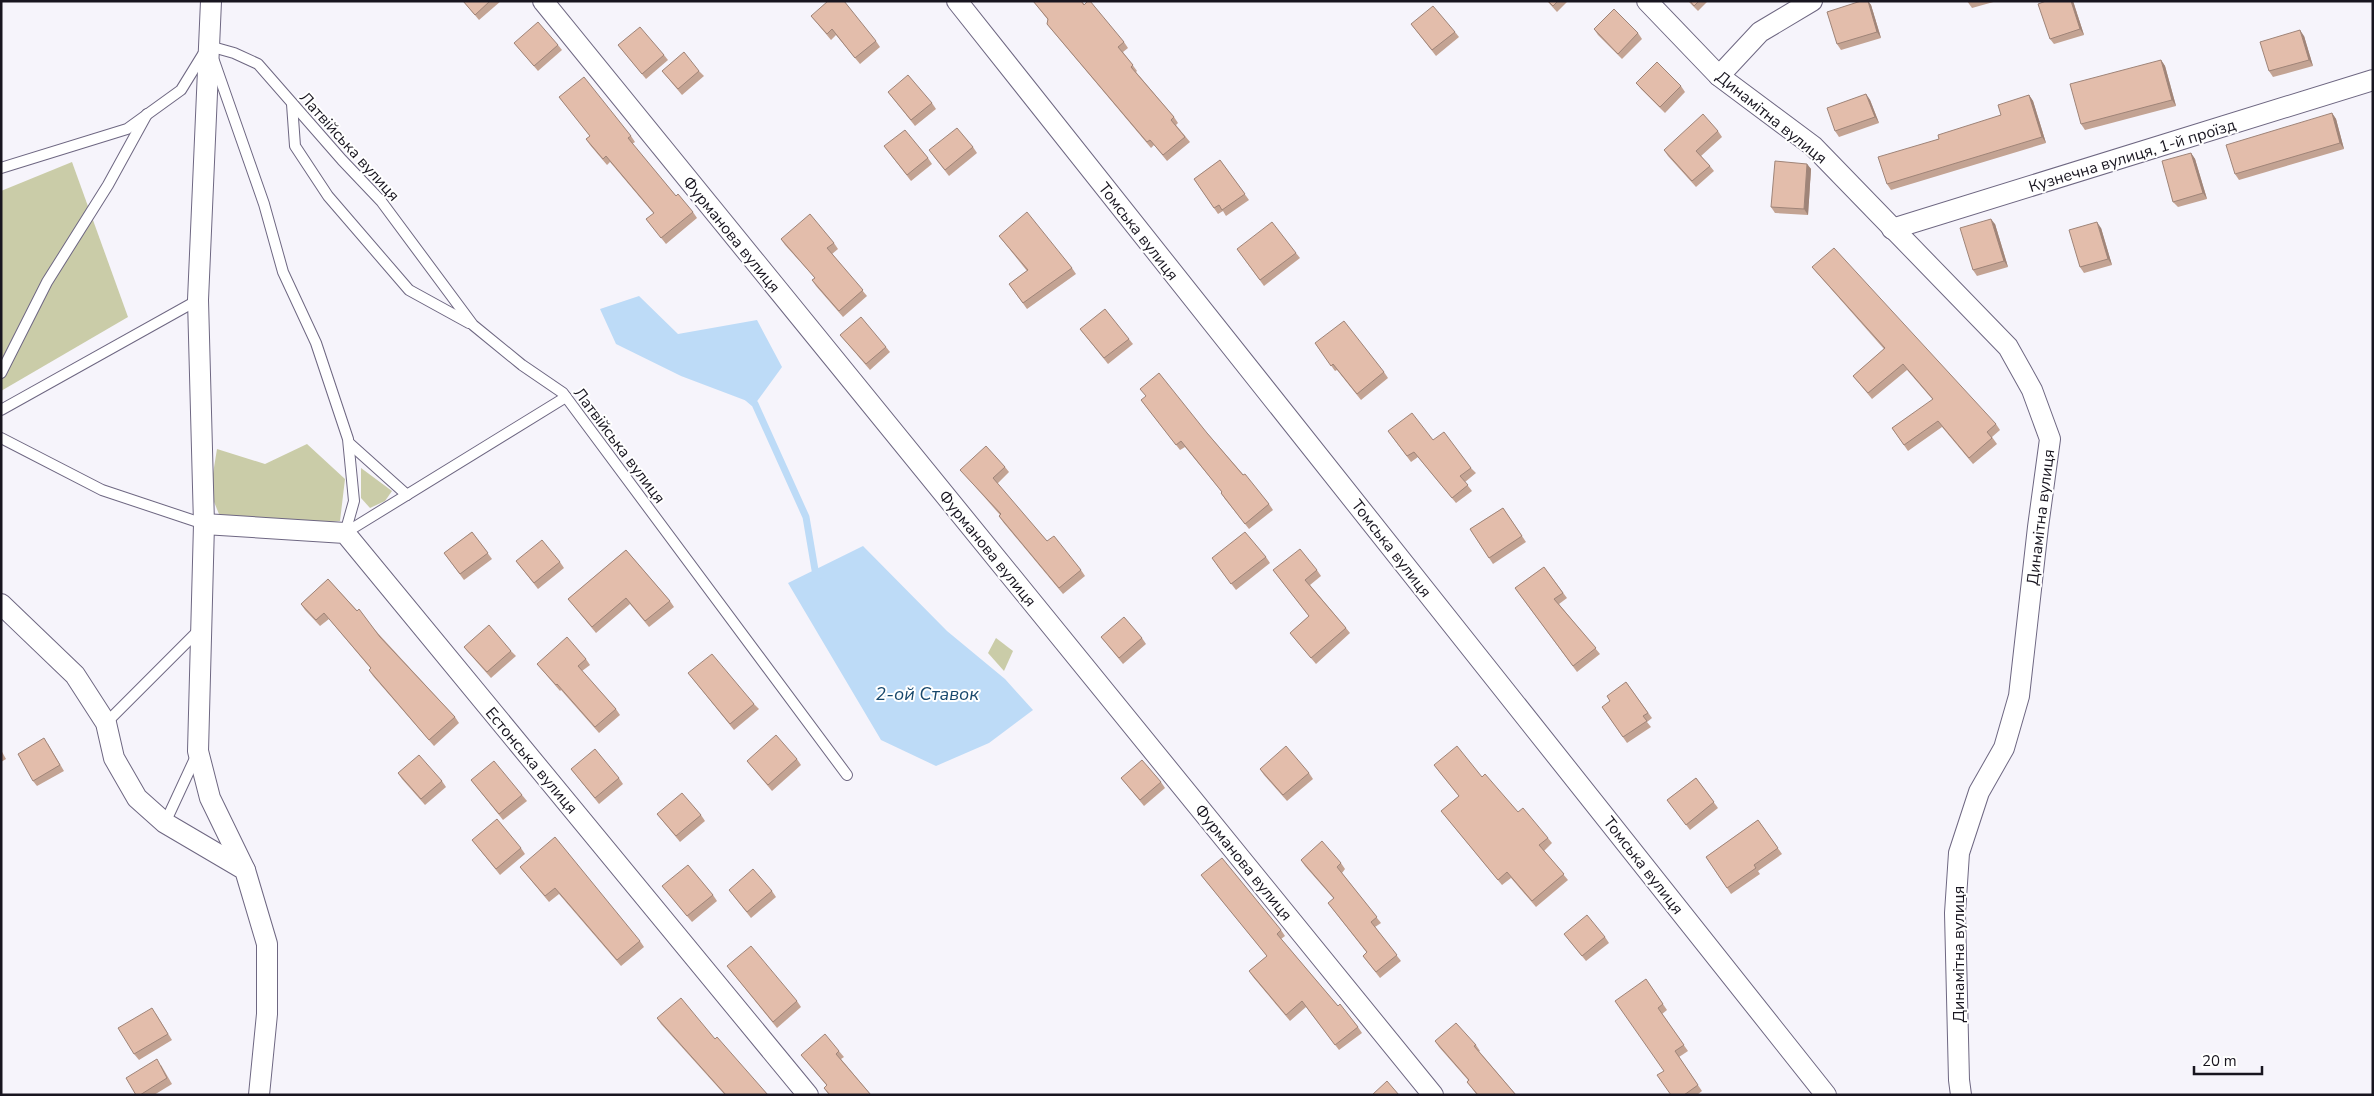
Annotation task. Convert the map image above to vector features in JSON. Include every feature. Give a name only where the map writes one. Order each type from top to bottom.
[{"type":"street","points":[[211,1],[198,300],[204,524],[198,752],[210,798],[244,870],[267,944],[267,1014],[259,1095]]},
{"type":"street","name":"Фурманова вулиця","points":[[543,1],[1433,1095]]},
{"type":"street","name":"Томська вулиця","points":[[957,1],[1826,1095]]},
{"type":"street","name":"Динамітна вулиця","points":[[1647,1],[1719,76],[1813,146],[2008,347],[2032,390],[2050,439],[2019,696],[2004,748],[1979,792],[1959,853],[1954,913],[1961,1095]]},
{"type":"street","points":[[1719,76],[1760,32],[1812,1]]},
{"type":"street","name":"Кузнечна вулиця, 1-й проїзд","points":[[1892,229],[2373,80]]},
{"type":"street","points":[[204,524],[345,533]]},
{"type":"street","name":"Естонська вулиця","points":[[345,533],[808,1095]]},
{"type":"street","points":[[1,604],[75,675],[106,723],[114,758],[137,798],[164,823],[244,870]]},
{"type":"lane","name":"Латвiйська вулиця","points":[[208,46],[234,53],[258,64],[381,201],[473,325],[522,366],[566,397],[847,776]]},
{"type":"lane","points":[[1,168],[127,129],[181,90],[208,46]]},
{"type":"lane","points":[[208,46],[264,204],[283,272],[316,343],[349,444],[354,501],[345,533]]},
{"type":"lane","points":[[292,104],[295,146],[328,196],[408,290],[473,325]]},
{"type":"lane","points":[[1,373],[48,282],[108,185],[147,114]]},
{"type":"lane","points":[[1,410],[198,300]]},
{"type":"lane","points":[[345,533],[566,397]]},
{"type":"lane","points":[[1,438],[102,490],[204,524]]},
{"type":"lane","points":[[349,444],[407,494]]},
{"type":"lane","points":[[106,723],[202,628]]},
{"type":"lane","points":[[164,823],[198,752]]},
{"type":"green space","points":[[72,162],[128,317],[1,391],[1,191]]},
{"type":"green space","points":[[307,444],[345,479],[340,521],[291,526],[221,519],[210,492],[217,449],[265,464]]},
{"type":"green space","points":[[361,468],[392,491],[385,501],[370,508],[361,498]]},
{"type":"green space","points":[[996,638],[1013,651],[1004,671],[988,653]]},
{"type":"water","points":[[639,296],[678,334],[757,320],[782,367],[755,404],[681,376],[616,344],[600,309]]},
{"type":"water","name":"2-ой Ставок","points":[[863,546],[947,631],[1005,679],[1033,710],[989,743],[936,766],[881,740],[788,583]]},
{"type":"building","points":[[463,1],[490,1],[475,15]]},
{"type":"building","points":[[828,1],[844,1],[876,41],[855,58],[832,29],[827,34],[811,16]]},
{"type":"building","points":[[1033,1],[1081,1],[1084,5],[1090,1],[1124,42],[1118,47],[1133,65],[1131,67],[1174,117],[1171,120],[1185,137],[1163,155],[1150,140],[1147,142],[1047,24],[1048,19]]},
{"type":"building","points":[[1548,1],[1558,1],[1553,6]]},
{"type":"building","points":[[1690,1],[1699,1],[1694,6]]},
{"type":"building","points":[[1861,1],[1868,1],[1877,32],[1837,44],[1827,12]]},
{"type":"building","points":[[2046,1],[2071,1],[2080,29],[2050,39],[2038,4]]},
{"type":"building","points":[[1433,6],[1455,32],[1432,50],[1411,24]]},
{"type":"building","points":[[1614,9],[1638,33],[1618,54],[1594,29]]},
{"type":"building","points":[[538,22],[558,45],[534,66],[514,43]]},
{"type":"building","points":[[640,27],[664,55],[642,74],[618,45]]},
{"type":"building","points":[[2300,30],[2309,60],[2269,71],[2260,42]]},
{"type":"building","points":[[684,52],[699,71],[678,89],[662,71]]},
{"type":"building","points":[[2161,60],[2172,100],[2081,124],[2070,84]]},
{"type":"building","points":[[1657,62],[1681,86],[1660,107],[1636,83]]},
{"type":"building","points":[[908,75],[932,103],[911,120],[888,92]]},
{"type":"building","points":[[584,77],[631,136],[628,138],[676,196],[678,194],[693,212],[661,238],[646,219],[654,213],[606,156],[603,159],[586,139],[590,136],[559,97]]},
{"type":"building","points":[[1866,94],[1875,117],[1835,131],[1827,108]]},
{"type":"building","points":[[2029,95],[2042,137],[1887,184],[1878,157],[1939,139],[1938,135],[2001,115],[1998,105]]},
{"type":"building","points":[[2332,113],[2340,143],[2235,174],[2226,145]]},
{"type":"building","points":[[1703,114],[1718,131],[1696,151],[1710,166],[1692,181],[1664,150]]},
{"type":"building","points":[[957,128],[973,147],[945,170],[929,150]]},
{"type":"building","points":[[905,130],[928,158],[907,175],[884,146]]},
{"type":"building","points":[[2191,153],[2203,193],[2173,202],[2162,161]]},
{"type":"building","points":[[1220,160],[1245,194],[1222,210],[1219,205],[1214,208],[1194,179]]},
{"type":"building","points":[[1775,161],[1807,164],[1804,209],[1771,207]]},
{"type":"building","points":[[1027,212],[1072,268],[1023,303],[1009,284],[1028,270],[999,236]]},
{"type":"building","points":[[810,214],[834,243],[827,248],[863,290],[839,311],[812,280],[815,278],[781,239]]},
{"type":"building","points":[[1991,219],[2004,261],[1973,270],[1960,228]]},
{"type":"building","points":[[1272,222],[1296,253],[1260,280],[1237,249]]},
{"type":"building","points":[[2097,222],[2108,259],[2080,267],[2069,230]]},
{"type":"building","points":[[1834,248],[1996,424],[1987,432],[1992,438],[1969,458],[1938,421],[1904,445],[1892,428],[1933,399],[1903,364],[1868,393],[1853,376],[1885,348],[1812,267]]},
{"type":"building","points":[[1105,309],[1129,339],[1104,358],[1080,329]]},
{"type":"building","points":[[861,317],[886,347],[866,364],[840,335]]},
{"type":"building","points":[[1344,321],[1384,372],[1357,394],[1333,364],[1331,366],[1315,343]]},
{"type":"building","points":[[1159,373],[1207,433],[1243,475],[1245,474],[1269,504],[1245,524],[1181,441],[1176,445],[1141,400],[1146,396],[1140,389]]},
{"type":"building","points":[[1412,413],[1433,440],[1444,432],[1471,468],[1460,476],[1468,485],[1452,498],[1414,452],[1407,456],[1388,431]]},
{"type":"building","points":[[986,446],[1005,467],[993,478],[1047,541],[1054,536],[1081,570],[1059,588],[999,516],[1001,514],[960,470]]},
{"type":"building","points":[[1503,508],[1522,536],[1489,558],[1470,529]]},
{"type":"building","points":[[472,532],[488,553],[460,574],[444,553]]},
{"type":"building","points":[[1245,532],[1266,557],[1231,584],[1212,558]]},
{"type":"building","points":[[542,540],[560,562],[534,583],[516,561]]},
{"type":"building","points":[[1300,549],[1317,570],[1305,580],[1346,628],[1311,658],[1290,633],[1309,616],[1273,570]]},
{"type":"building","points":[[626,550],[670,601],[645,621],[626,598],[592,627],[568,599]]},
{"type":"building","points":[[1544,567],[1563,593],[1554,599],[1596,648],[1573,666],[1515,588]]},
{"type":"building","points":[[328,579],[357,611],[359,609],[380,637],[455,717],[429,740],[369,670],[371,668],[324,613],[316,620],[301,604]]},
{"type":"building","points":[[1124,617],[1142,638],[1119,658],[1101,637]]},
{"type":"building","points":[[489,625],[511,651],[487,672],[464,647]]},
{"type":"building","points":[[567,637],[586,659],[578,666],[616,709],[595,727],[537,664]]},
{"type":"building","points":[[712,654],[754,704],[730,724],[688,673]]},
{"type":"building","points":[[1626,682],[1648,713],[1643,716],[1647,721],[1623,737],[1602,707],[1610,701],[1607,696]]},
{"type":"building","points":[[776,735],[797,759],[768,785],[747,761]]},
{"type":"building","points":[[44,738],[60,765],[33,781],[18,754]]},
{"type":"building","points":[[1286,746],[1309,773],[1283,795],[1260,769]]},
{"type":"building","points":[[1457,746],[1482,777],[1485,774],[1518,812],[1523,808],[1548,838],[1539,845],[1564,874],[1532,901],[1507,872],[1498,880],[1441,811],[1459,796],[1434,765]]},
{"type":"building","points":[[595,749],[619,778],[595,798],[571,769]]},
{"type":"building","points":[[419,755],[442,781],[421,799],[398,773]]},
{"type":"building","points":[[1142,760],[1161,782],[1140,800],[1121,778]]},
{"type":"building","points":[[494,761],[522,795],[499,814],[471,780]]},
{"type":"building","points":[[1696,778],[1714,802],[1686,825],[1667,800]]},
{"type":"building","points":[[682,793],[701,815],[676,836],[657,814]]},
{"type":"building","points":[[497,819],[521,848],[496,869],[472,840]]},
{"type":"building","points":[[1758,820],[1778,848],[1754,865],[1756,868],[1727,888],[1706,857]]},
{"type":"building","points":[[555,837],[640,941],[617,960],[555,888],[545,896],[520,867]]},
{"type":"building","points":[[1322,841],[1341,863],[1337,867],[1377,917],[1371,922],[1397,955],[1376,972],[1363,956],[1367,952],[1328,903],[1334,898],[1301,860]]},
{"type":"building","points":[[1222,858],[1281,930],[1277,934],[1338,1006],[1340,1004],[1358,1027],[1335,1045],[1302,1001],[1286,1015],[1249,971],[1267,956],[1201,875]]},
{"type":"building","points":[[688,865],[713,895],[687,916],[662,886]]},
{"type":"building","points":[[753,869],[772,891],[747,912],[729,890]]},
{"type":"building","points":[[1587,915],[1605,937],[1582,956],[1564,934]]},
{"type":"building","points":[[751,946],[797,1001],[773,1022],[727,966]]},
{"type":"building","points":[[1646,979],[1663,1004],[1658,1008],[1684,1045],[1675,1051],[1698,1085],[1684,1095],[1671,1095],[1657,1075],[1664,1071],[1615,1001]]},
{"type":"building","points":[[681,998],[715,1039],[717,1037],[768,1095],[726,1095],[657,1018]]},
{"type":"building","points":[[152,1008],[168,1034],[134,1054],[118,1028]]},
{"type":"building","points":[[1456,1023],[1516,1095],[1478,1095],[1467,1082],[1469,1080],[1435,1041]]},
{"type":"building","points":[[825,1034],[839,1051],[836,1054],[871,1095],[830,1095],[824,1088],[827,1085],[801,1055]]},
{"type":"building","points":[[157,1059],[167,1078],[140,1095],[136,1095],[126,1078]]},
{"type":"building","points":[[1387,1081],[1399,1095],[1372,1095]]},
{"type":"waterway","points":[[748,398],[755,404],[806,517],[815,570],[820,575]]}]
